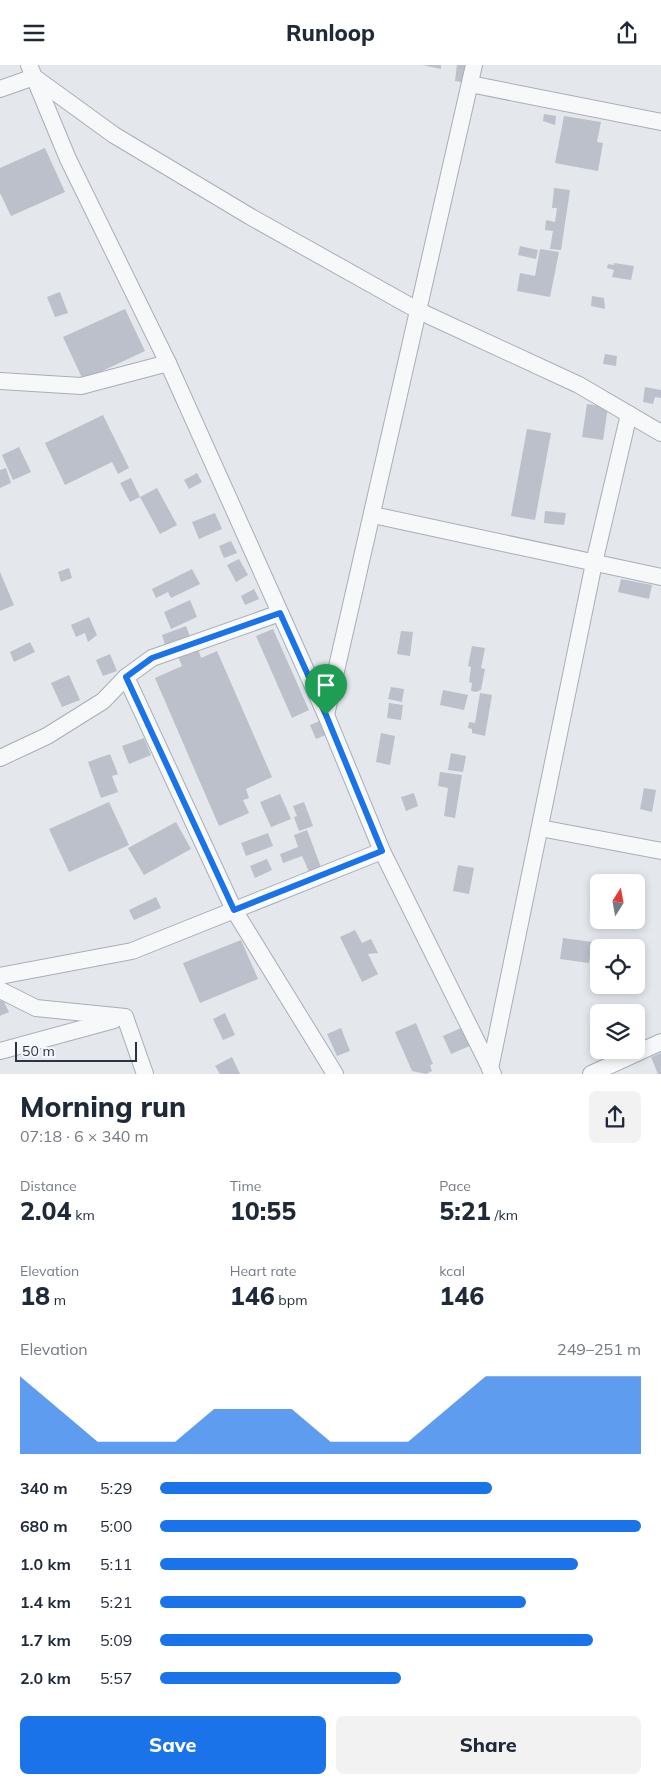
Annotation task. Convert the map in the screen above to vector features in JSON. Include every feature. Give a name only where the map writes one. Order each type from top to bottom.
[{"type":"street","points":[[326,715],[474,65]]},
{"type":"street","points":[[0,89],[32,71]]},
{"type":"street","points":[[32,71],[114,135],[251,217],[419,311],[579,385],[661,433]]},
{"type":"street","points":[[32,71],[68,159],[168,363],[326,715],[382,851],[492,1071]]},
{"type":"street","points":[[470,84],[661,122]]},
{"type":"street","points":[[0,381],[81,386],[168,363]]},
{"type":"street","points":[[492,1071],[594,563],[629,414]]},
{"type":"street","points":[[373,515],[661,577]]},
{"type":"street","points":[[0,759],[47,736],[103,701],[126,677],[152,658],[280,613]]},
{"type":"street","points":[[126,677],[234,910],[335,1074]]},
{"type":"street","points":[[540,828],[661,851]]},
{"type":"street","points":[[0,976],[132,951],[382,851]]},
{"type":"street","points":[[0,990],[36,1009],[125,1017]]},
{"type":"street","points":[[0,1051],[125,1017]]},
{"type":"street","points":[[125,1017],[145,1074]]},
{"type":"street","points":[[591,1074],[661,1042]]},
{"type":"building","points":[[422,65],[441,65],[441,69]]},
{"type":"building","points":[[457,65],[469,65],[466,83],[455,81]]},
{"type":"building","points":[[544,114],[556,116],[555,125],[543,121]]},
{"type":"building","points":[[564,116],[601,122],[597,142],[603,143],[598,171],[555,163]]},
{"type":"building","points":[[45,148],[65,192],[11,216],[0,193],[0,168]]},
{"type":"building","points":[[554,188],[570,190],[561,250],[550,249],[553,231],[545,230],[546,220],[555,222],[557,208],[552,208]]},
{"type":"building","points":[[520,246],[538,250],[536,259],[518,255]]},
{"type":"building","points":[[540,249],[559,252],[550,297],[517,291],[520,273],[535,276]]},
{"type":"building","points":[[614,263],[634,266],[631,280],[612,277],[614,270],[607,268],[608,264],[614,265]]},
{"type":"building","points":[[60,292],[68,313],[55,317],[47,297]]},
{"type":"building","points":[[592,296],[604,298],[605,309],[591,306]]},
{"type":"building","points":[[125,309],[145,351],[83,380],[63,337]]},
{"type":"building","points":[[605,354],[617,356],[616,366],[603,364]]},
{"type":"building","points":[[645,387],[661,390],[661,398],[655,397],[653,404],[643,402]]},
{"type":"building","points":[[587,404],[608,407],[603,440],[582,437]]},
{"type":"building","points":[[103,415],[129,468],[118,474],[112,462],[65,485],[45,443]]},
{"type":"building","points":[[527,429],[551,433],[535,520],[511,516]]},
{"type":"building","points":[[19,447],[31,472],[13,480],[2,455]]},
{"type":"building","points":[[6,468],[11,483],[0,488],[0,470]]},
{"type":"building","points":[[197,473],[202,482],[189,489],[184,480]]},
{"type":"building","points":[[131,478],[140,497],[130,502],[120,483]]},
{"type":"building","points":[[157,488],[177,525],[160,534],[140,497]]},
{"type":"building","points":[[545,511],[566,513],[564,525],[544,523]]},
{"type":"building","points":[[215,513],[222,529],[199,539],[192,522]]},
{"type":"building","points":[[231,541],[237,553],[224,558],[219,546]]},
{"type":"building","points":[[239,559],[248,575],[236,582],[227,565]]},
{"type":"building","points":[[69,568],[72,578],[61,582],[58,572]]},
{"type":"building","points":[[192,569],[200,584],[171,598],[168,592],[156,598],[152,589]]},
{"type":"building","points":[[0,572],[14,605],[0,611]]},
{"type":"building","points":[[621,579],[652,585],[649,599],[618,592]]},
{"type":"building","points":[[254,589],[259,599],[245,605],[241,596]]},
{"type":"building","points":[[190,600],[197,617],[171,629],[164,612]]},
{"type":"building","points":[[89,617],[97,635],[88,642],[85,633],[76,637],[71,625]]},
{"type":"building","points":[[186,626],[191,639],[166,648],[162,635]]},
{"type":"building","points":[[273,629],[309,710],[292,718],[256,636]]},
{"type":"building","points":[[401,631],[413,632],[410,656],[397,654]]},
{"type":"building","points":[[30,642],[35,652],[14,662],[10,652]]},
{"type":"building","points":[[197,646],[201,658],[217,651],[272,777],[246,789],[249,798],[243,800],[249,813],[219,826],[155,678],[182,666],[178,656]]},
{"type":"building","points":[[472,646],[485,648],[481,668],[485,669],[481,690],[476,692],[471,691],[472,683],[469,682],[471,667],[468,666]]},
{"type":"building","points":[[110,654],[117,671],[103,676],[96,660]]},
{"type":"building","points":[[69,675],[80,700],[62,707],[51,683]]},
{"type":"building","points":[[391,687],[404,689],[402,702],[388,699]]},
{"type":"building","points":[[443,690],[468,695],[464,710],[440,705]]},
{"type":"building","points":[[480,693],[492,695],[485,736],[472,733],[472,729],[468,728],[469,722],[475,723]]},
{"type":"building","points":[[389,703],[403,705],[401,720],[387,718]]},
{"type":"building","points":[[322,720],[328,734],[316,739],[310,725]]},
{"type":"building","points":[[381,733],[395,736],[390,765],[376,762]]},
{"type":"building","points":[[144,738],[151,755],[129,764],[122,746]]},
{"type":"building","points":[[451,753],[466,756],[463,772],[448,770]]},
{"type":"building","points":[[110,754],[118,774],[112,776],[118,792],[101,798],[88,762]]},
{"type":"building","points":[[440,772],[462,775],[455,818],[444,816],[448,788],[438,786]]},
{"type":"building","points":[[644,788],[656,790],[652,812],[640,809]]},
{"type":"building","points":[[414,793],[418,806],[406,811],[401,797]]},
{"type":"building","points":[[280,794],[291,819],[271,827],[260,802]]},
{"type":"building","points":[[109,802],[129,845],[69,872],[49,829]]},
{"type":"building","points":[[304,802],[313,826],[299,831],[294,817],[297,816],[293,806]]},
{"type":"building","points":[[176,822],[191,849],[144,875],[128,848]]},
{"type":"building","points":[[307,830],[322,870],[310,874],[302,856],[283,863],[280,854],[298,847],[294,835]]},
{"type":"building","points":[[268,833],[273,846],[246,856],[241,843]]},
{"type":"building","points":[[267,859],[272,870],[255,878],[250,866]]},
{"type":"building","points":[[458,865],[474,868],[469,894],[453,891]]},
{"type":"building","points":[[156,897],[161,908],[134,920],[129,910]]},
{"type":"building","points":[[355,930],[362,943],[371,939],[378,953],[368,954],[378,974],[362,982],[340,937]]},
{"type":"building","points":[[563,938],[590,942],[589,963],[560,959]]},
{"type":"building","points":[[241,940],[258,979],[200,1003],[183,963]]},
{"type":"building","points":[[3,1000],[9,1012],[0,1016],[0,1001]]},
{"type":"building","points":[[225,1013],[235,1035],[223,1040],[213,1019]]},
{"type":"building","points":[[416,1023],[433,1064],[430,1065],[432,1071],[426,1074],[412,1071],[395,1032]]},
{"type":"building","points":[[463,1027],[472,1045],[451,1054],[443,1036]]},
{"type":"building","points":[[341,1028],[350,1051],[337,1056],[327,1034]]},
{"type":"building","points":[[661,1053],[661,1074],[658,1074],[651,1057]]},
{"type":"building","points":[[232,1057],[240,1074],[220,1074],[215,1066]]},
{"type":"route","points":[[280,613],[326,715],[382,851],[234,910],[126,677],[152,658],[280,613]]}]
